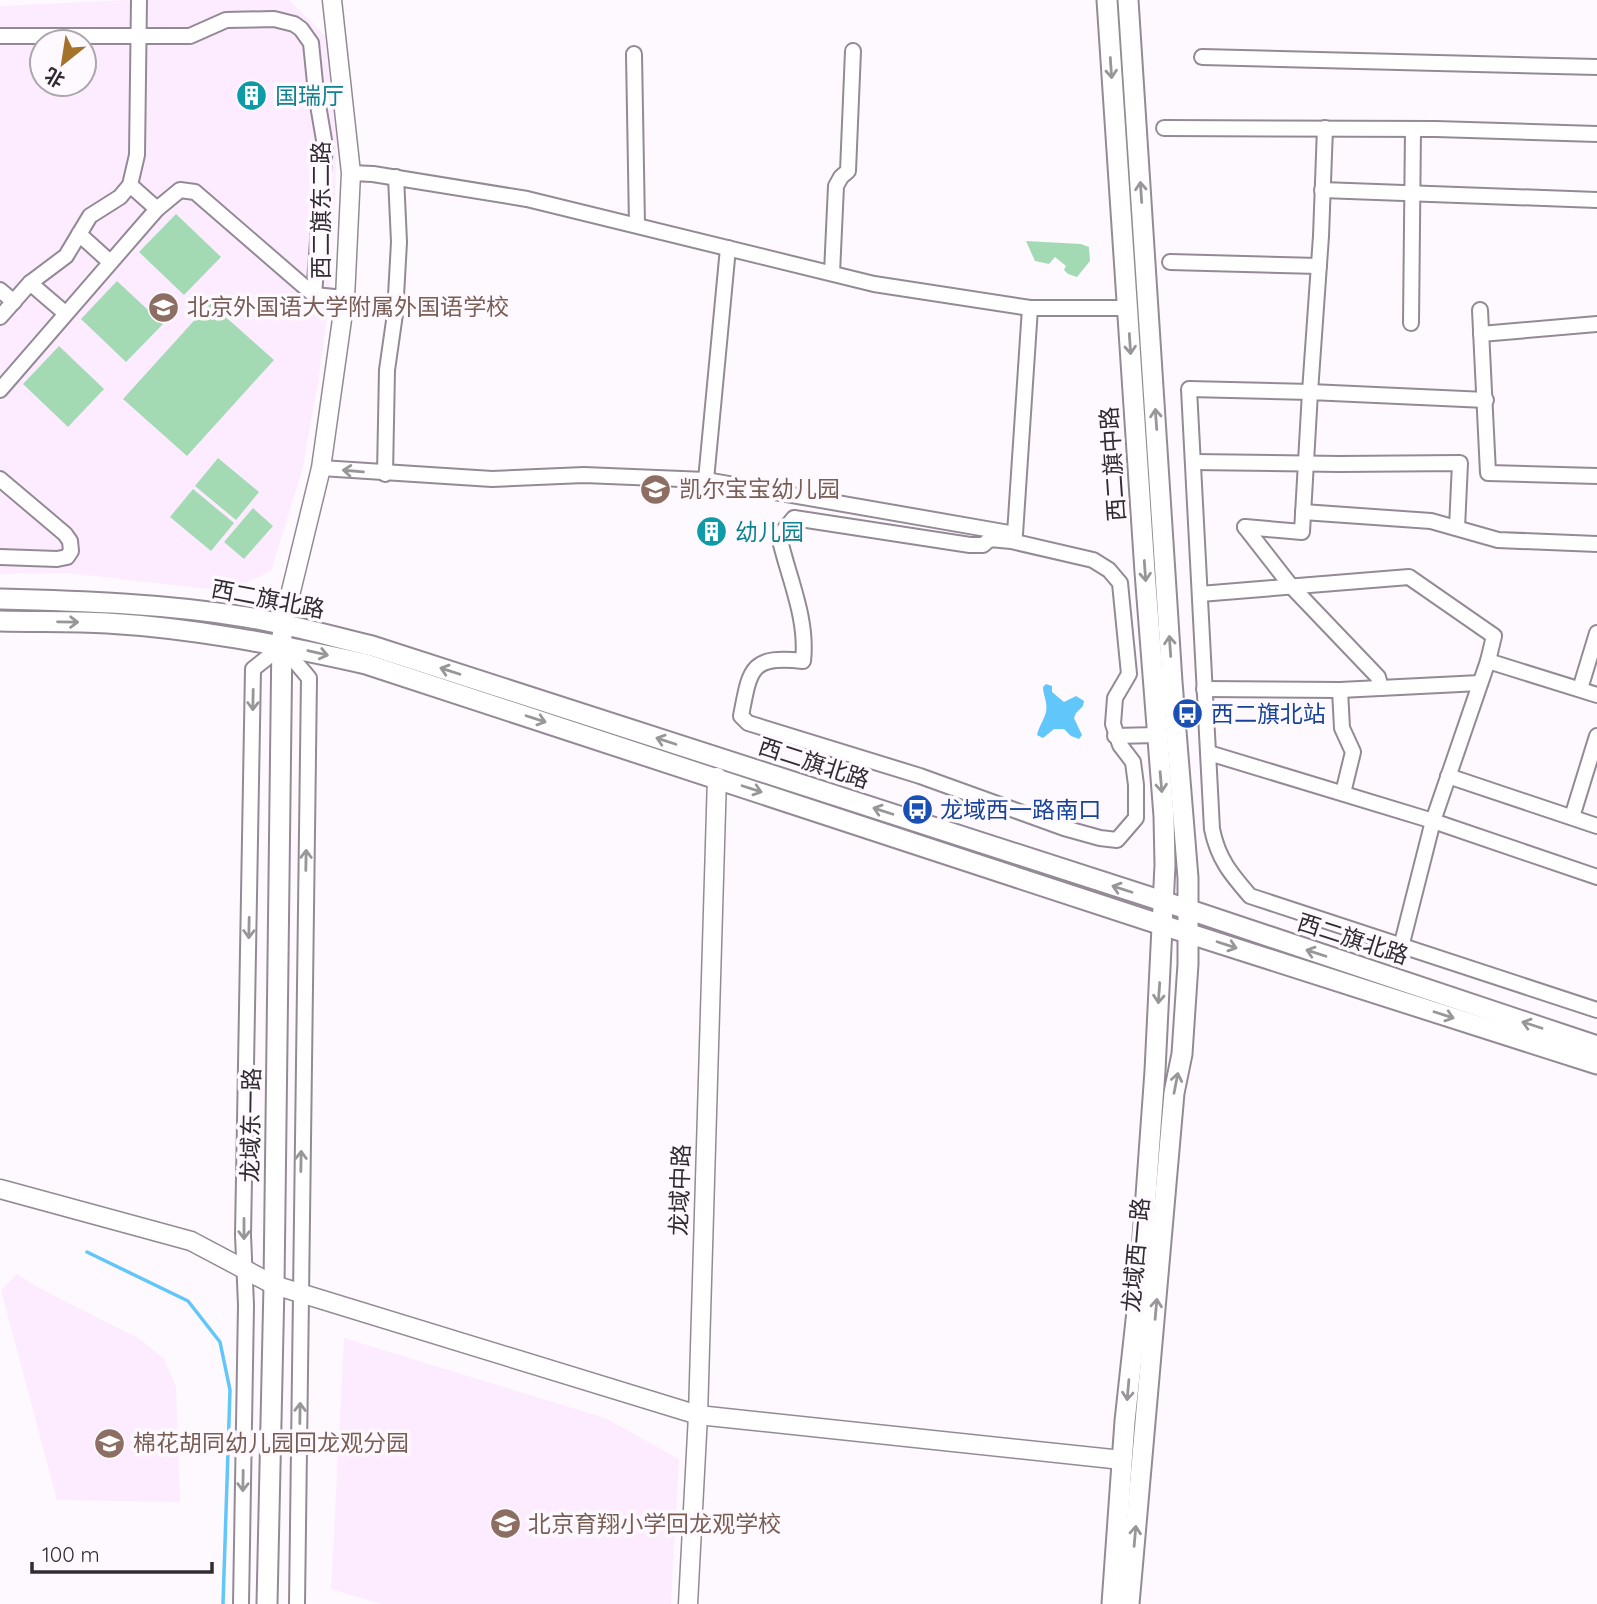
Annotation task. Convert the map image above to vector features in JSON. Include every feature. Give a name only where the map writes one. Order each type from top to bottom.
[{"type":"main road","name":"西二旗中路","points":[[1107,0],[1164,816],[1162,925]]},
{"type":"main road","name":"西二旗中路","points":[[1128,0],[1172,682],[1184,825],[1187,909]]},
{"type":"main road","name":"西二旗北路","points":[[0,599],[175,608],[283,624],[372,646],[1187,909],[1597,1046]]},
{"type":"main road","name":"西二旗北路","points":[[0,621],[107,623],[230,637],[366,664],[1162,925],[1597,1064]]},
{"type":"main road","name":"龙域东一路","points":[[267,1604],[283,624]]},
{"type":"main road","name":"龙域西一路","points":[[1129,1604],[1174,1093],[1182,1054],[1189,933],[1187,909]]},
{"type":"main road","name":"龙域西一路","points":[[1112,1604],[1131,1347],[1140,1279],[1162,925]]},
{"type":"street","points":[[0,317],[30,283],[62,260],[90,216],[120,197],[130,185],[137,155],[139,0]]},
{"type":"street","name":"西二旗东二路","points":[[283,624],[321,468],[345,298],[351,173],[332,0]]},
{"type":"street","points":[[0,36],[190,36],[226,20],[274,19],[294,24],[308,36],[311,43],[324,146],[314,295]]},
{"type":"street","points":[[832,273],[836,186],[848,171],[853,51]]},
{"type":"street","points":[[634,54],[637,225]]},
{"type":"street","points":[[1202,57],[1597,67]]},
{"type":"street","points":[[1164,128],[1413,129],[1597,134]]},
{"type":"street","points":[[1325,128],[1302,532],[1245,527],[1291,586],[1378,677],[1381,688]]},
{"type":"street","points":[[1411,323],[1413,129]]},
{"type":"street","points":[[351,173],[396,177],[527,199],[874,284],[1030,308],[1128,308]]},
{"type":"street","points":[[385,474],[387,370],[399,242],[396,177]]},
{"type":"street","points":[[130,185],[158,209]]},
{"type":"street","points":[[0,390],[158,209],[177,191],[184,189],[192,190],[314,295],[345,298]]},
{"type":"street","points":[[1322,190],[1597,200]]},
{"type":"street","points":[[79,234],[110,262]]},
{"type":"street","points":[[706,480],[728,248]]},
{"type":"street","points":[[1170,262],[1319,266]]},
{"type":"street","points":[[30,283],[65,313]]},
{"type":"street","points":[[0,290],[13,302]]},
{"type":"street","points":[[321,468],[492,479],[594,475],[706,480],[1015,534],[1030,308]]},
{"type":"street","points":[[1480,310],[1488,473],[1597,476]]},
{"type":"street","points":[[1481,334],[1597,324]]},
{"type":"street","points":[[1486,400],[1189,389],[1212,830],[1216,849],[1234,878],[1250,896],[1597,1010]]},
{"type":"street","points":[[1193,462],[1460,463],[1457,528]]},
{"type":"street","points":[[0,479],[65,534],[70,541],[71,551],[67,557],[57,559],[0,557]]},
{"type":"street","points":[[1303,512],[1431,521],[1498,540],[1597,544]]},
{"type":"street","points":[[794,518],[802,518],[971,545],[983,545],[990,539],[1011,541],[1093,560],[1117,577],[1122,592],[1129,674],[1114,705],[1115,736],[1133,762],[1136,785],[1136,818],[1117,840],[1100,838],[1024,815],[920,776],[748,723],[741,716],[747,684],[757,667],[765,660],[803,661],[802,623],[779,536],[794,518]]},
{"type":"street","points":[[1200,594],[1409,577],[1493,636],[1488,660],[1433,821],[1401,947]]},
{"type":"street","points":[[1580,689],[1597,633]]},
{"type":"street","points":[[241,1604],[253,669],[282,646],[309,678],[297,1604]]},
{"type":"street","points":[[1488,660],[1597,695]]},
{"type":"street","points":[[1204,688],[1340,690],[1480,683]]},
{"type":"street","points":[[1340,690],[1342,728],[1353,752],[1343,793]]},
{"type":"street","points":[[1115,736],[1157,735]]},
{"type":"street","points":[[1572,817],[1597,736]]},
{"type":"street","points":[[1209,753],[1433,821],[1597,877]]},
{"type":"street","points":[[1448,776],[1597,826]]},
{"type":"street","name":"龙域中路","points":[[688,1604],[698,1415],[717,777]]},
{"type":"street","points":[[0,1189],[191,1241],[274,1285],[698,1415],[1122,1460]]},
{"type":"shaded area","name":"北京外国语大学附属外国语学校","points":[[126,0],[289,0],[325,36],[337,136],[327,319],[318,383],[302,471],[271,571],[234,592],[69,573],[0,574],[0,6]]},
{"type":"shaded area","name":"棉花胡同幼儿园回龙观分园","points":[[17,1274],[37,1287],[140,1339],[164,1359],[176,1387],[180,1502],[57,1500],[1,1290]]},
{"type":"shaded area","name":"北京育翔小学回龙观学校","points":[[344,1338],[605,1418],[679,1459],[671,1604],[381,1604],[331,1589]]},
{"type":"green space","points":[[176,214],[221,257],[184,295],[139,252]]},
{"type":"green space","points":[[1026,241],[1081,244],[1089,247],[1090,261],[1077,277],[1068,274],[1064,270],[1066,266],[1055,257],[1049,264],[1035,261]]},
{"type":"green space","points":[[117,281],[163,324],[126,362],[81,319]]},
{"type":"green space","points":[[210,303],[274,360],[187,456],[123,399]]},
{"type":"green space","points":[[59,346],[104,389],[68,427],[23,384]]},
{"type":"green space","points":[[218,458],[259,492],[236,520],[195,486]]},
{"type":"green space","points":[[193,489],[234,523],[211,551],[170,517]]},
{"type":"green space","points":[[253,508],[273,526],[244,559],[224,542]]},
{"type":"water","points":[[1046,684],[1052,686],[1052,692],[1064,702],[1076,696],[1084,701],[1074,718],[1082,735],[1079,739],[1064,729],[1054,729],[1043,738],[1037,735],[1046,712],[1043,687]]},
{"type":"waterway","points":[[87,1252],[188,1301],[220,1342],[230,1390],[223,1604]]},
{"type":"place","name":"国瑞厅","points":[[252,96]]},
{"type":"place","name":"北京外国语大学附属外国语学校","points":[[164,307]]},
{"type":"place","name":"凯尔宝宝幼儿园","points":[[656,489]]},
{"type":"place","name":"幼儿园","points":[[712,532]]},
{"type":"place","name":"西二旗北站","points":[[1188,714]]},
{"type":"place","name":"龙域西一路南口","points":[[917,810]]},
{"type":"place","name":"棉花胡同幼儿园回龙观分园","points":[[110,1443]]},
{"type":"place","name":"北京育翔小学回龙观学校","points":[[505,1524]]}]
